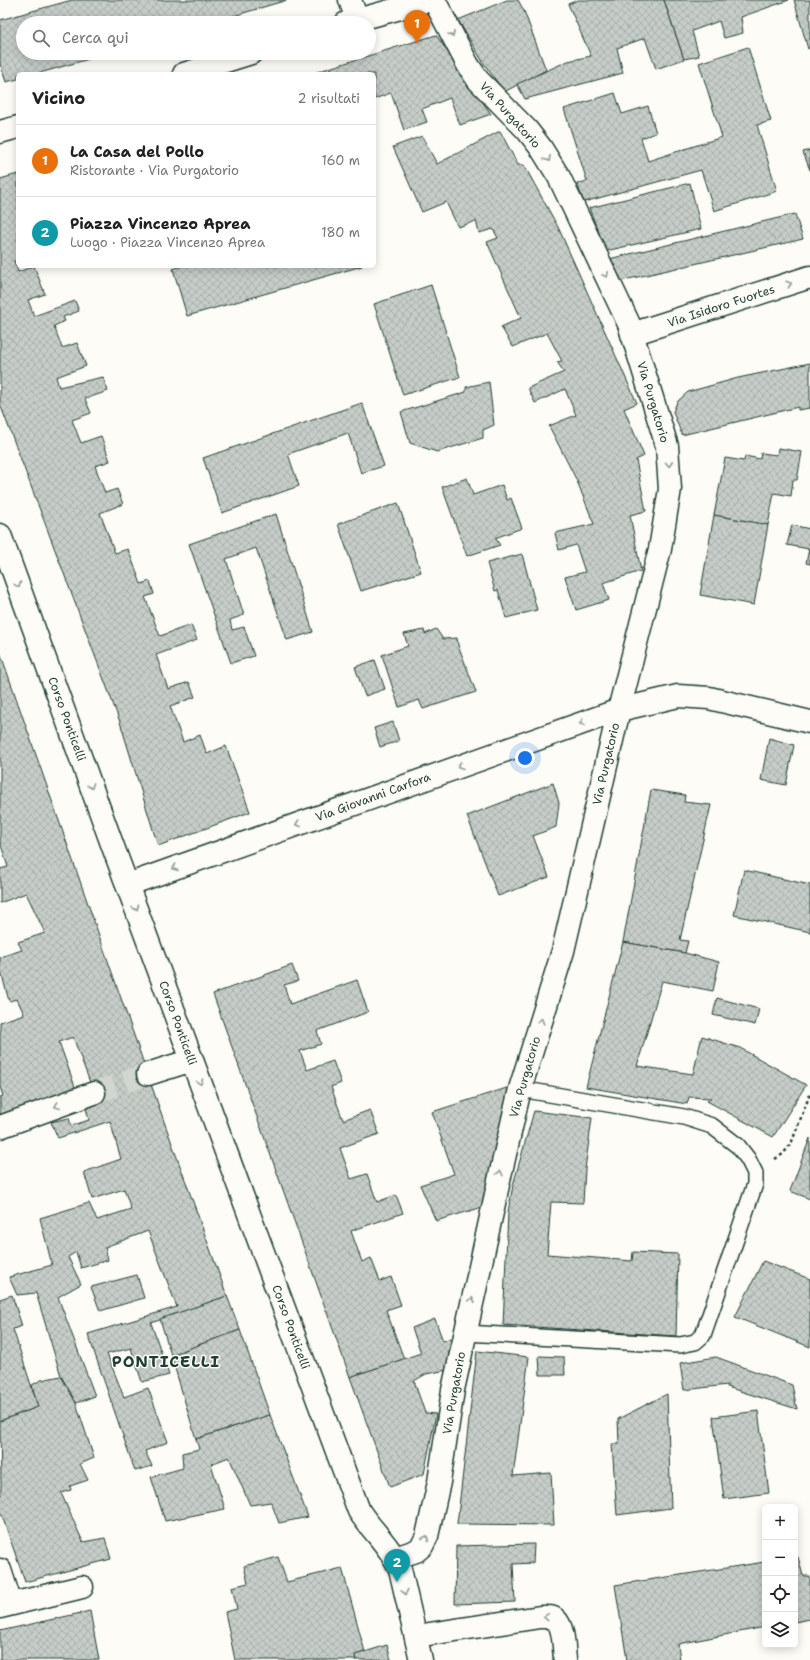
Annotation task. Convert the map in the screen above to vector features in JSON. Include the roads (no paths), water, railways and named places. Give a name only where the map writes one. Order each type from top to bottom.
[{"type":"street","points":[[351,14],[430,0]]},
{"type":"street","name":"Via Purgatorio","points":[[395,1558],[416,1551],[422,1546],[427,1536],[439,1482],[453,1390],[520,1089],[563,952],[619,710],[660,549],[670,489],[667,446],[629,324],[559,177],[541,148],[527,130],[478,80],[468,65],[434,0]]},
{"type":"street","points":[[190,72],[229,60]]},
{"type":"street","points":[[0,132],[16,127]]},
{"type":"street","name":"Via Isidoro Fuortes","points":[[632,334],[810,277]]},
{"type":"street","name":"Corso Ponticelli","points":[[0,535],[127,885],[359,1511],[395,1558],[400,1570],[421,1660]]},
{"type":"street","name":"Via Giovanni Carfora","points":[[127,885],[619,710],[678,696],[709,698],[810,722]]},
{"type":"street","points":[[148,1074],[192,1060]]},
{"type":"street","points":[[0,1127],[94,1093]]},
{"type":"street","points":[[0,1570],[6,1605],[82,1587]]},
{"type":"street","points":[[416,1636],[540,1617],[549,1617],[555,1619],[561,1627],[565,1660]]},
{"type":"lane","points":[[465,1333],[680,1345],[695,1342],[703,1335],[756,1184],[756,1173],[748,1159],[738,1146],[712,1126],[684,1117],[520,1089]]},
{"type":"tunnel","points":[[94,1093],[148,1074]]},
{"type":"place","name":"La Casa del Pollo","points":[[417,43]]},
{"type":"place","name":"Piazza Vincenzo Aprea","points":[[397,1582]]},
{"type":"district","name":"PONTICELLI","points":[[166,1361]]}]
